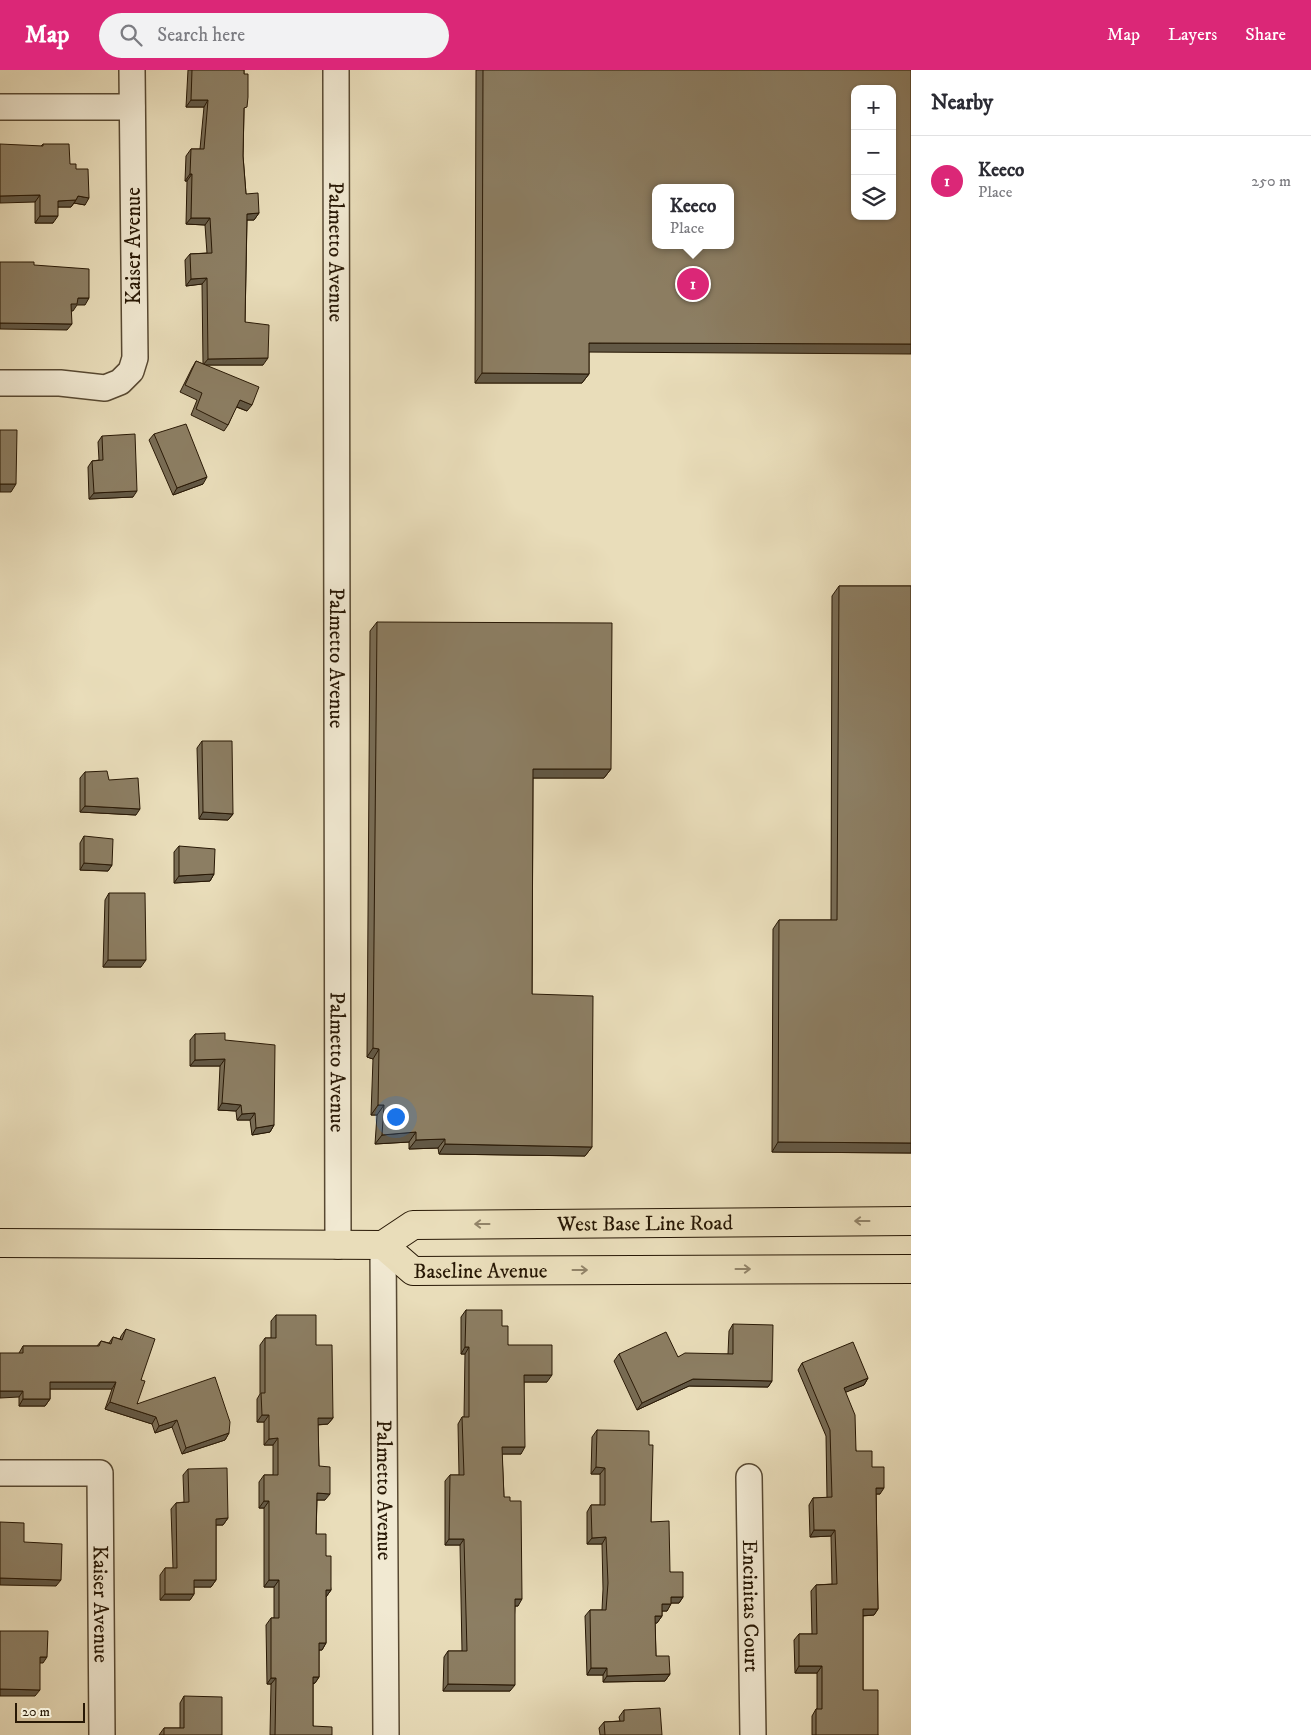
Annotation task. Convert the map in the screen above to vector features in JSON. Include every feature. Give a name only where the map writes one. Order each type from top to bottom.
[{"type":"main road","name":"West Base Line Road","points":[[383,1245],[413,1224],[911,1221]]},
{"type":"main road","points":[[0,1243],[383,1245]]},
{"type":"main road","name":"Baseline Avenue","points":[[383,1245],[413,1270],[911,1269]]},
{"type":"street","name":"Kaiser Avenue","points":[[0,383],[60,383],[105,388],[120,382],[131,371],[135,358],[132,70]]},
{"type":"street","name":"Palmetto Avenue","points":[[336,70],[338,1246]]},
{"type":"street","points":[[0,107],[132,107]]},
{"type":"street","name":"Palmetto Avenue","points":[[383,1245],[386,1735]]},
{"type":"street","name":"Kaiser Avenue","points":[[0,1473],[100,1473],[102,1735]]},
{"type":"street","name":"Encinitas Court","points":[[749,1477],[753,1735]]},
{"type":"building","points":[[192,70],[244,70],[244,74],[248,74],[247,107],[244,108],[243,156],[246,194],[258,193],[259,213],[247,214],[245,322],[269,325],[268,358],[208,359],[207,278],[191,279],[190,254],[212,253],[210,218],[191,218],[192,174],[190,174],[191,149],[204,149],[208,100],[191,100]]},
{"type":"building","points":[[483,70],[911,70],[911,344],[589,343],[589,374],[482,373]]},
{"type":"building","points":[[0,144],[43,146],[43,144],[69,144],[70,164],[76,164],[76,169],[88,169],[89,198],[78,196],[76,200],[58,201],[58,216],[40,216],[40,195],[0,196]]},
{"type":"building","points":[[0,262],[34,262],[34,265],[89,269],[89,298],[78,298],[77,304],[71,304],[72,324],[0,323]]},
{"type":"building","points":[[196,361],[259,387],[252,405],[240,400],[228,425],[196,409],[202,393],[185,385]]},
{"type":"building","points":[[186,424],[207,477],[177,488],[154,434]]},
{"type":"building","points":[[0,430],[17,430],[16,484],[0,484]]},
{"type":"building","points":[[135,434],[137,491],[94,493],[92,461],[103,460],[102,436]]},
{"type":"building","points":[[839,586],[911,586],[911,1143],[778,1142],[779,920],[837,920]]},
{"type":"building","points":[[377,622],[612,623],[611,769],[533,769],[532,994],[593,996],[592,1147],[445,1144],[445,1139],[416,1140],[416,1132],[382,1135],[384,1105],[378,1105],[379,1049],[373,1048]]},
{"type":"building","points":[[202,741],[232,741],[233,814],[203,812]]},
{"type":"building","points":[[107,771],[109,780],[138,778],[140,809],[85,806],[85,772]]},
{"type":"building","points":[[84,836],[113,839],[112,865],[84,863]]},
{"type":"building","points":[[179,846],[215,849],[214,874],[179,876]]},
{"type":"building","points":[[109,893],[145,893],[146,960],[108,960]]},
{"type":"building","points":[[225,1033],[225,1040],[275,1045],[274,1125],[256,1128],[255,1113],[242,1114],[241,1105],[222,1103],[225,1059],[195,1060],[195,1034]]},
{"type":"building","points":[[466,1310],[502,1310],[502,1326],[508,1326],[508,1345],[552,1345],[552,1375],[524,1375],[525,1447],[502,1447],[504,1497],[510,1497],[510,1501],[521,1501],[522,1599],[515,1599],[515,1685],[448,1684],[448,1651],[467,1651],[464,1539],[449,1539],[450,1475],[464,1475],[462,1417],[469,1417],[469,1347],[465,1347]]},
{"type":"building","points":[[276,1315],[316,1315],[316,1345],[332,1345],[333,1418],[318,1418],[319,1466],[330,1467],[330,1494],[317,1493],[316,1534],[326,1534],[326,1556],[331,1556],[331,1590],[326,1590],[326,1643],[319,1643],[319,1677],[313,1677],[313,1726],[332,1727],[332,1735],[275,1735],[276,1678],[271,1678],[271,1618],[279,1618],[279,1580],[269,1580],[269,1501],[264,1501],[264,1475],[278,1475],[278,1438],[269,1439],[269,1415],[262,1415],[261,1393],[265,1393],[265,1338],[276,1338]]},
{"type":"building","points":[[733,1324],[773,1325],[772,1381],[693,1379],[642,1403],[619,1354],[666,1332],[678,1357],[685,1353],[733,1354]]},
{"type":"building","points":[[126,1329],[155,1339],[141,1380],[145,1381],[137,1404],[215,1377],[230,1422],[229,1433],[186,1448],[177,1420],[159,1426],[156,1417],[110,1402],[116,1382],[50,1382],[50,1399],[23,1399],[23,1391],[0,1391],[0,1353],[23,1353],[23,1346],[99,1346],[101,1341],[111,1344],[113,1337],[122,1340]]},
{"type":"building","points":[[853,1342],[868,1378],[844,1388],[855,1415],[856,1451],[872,1451],[872,1467],[884,1467],[884,1488],[876,1488],[878,1609],[863,1609],[863,1690],[878,1690],[878,1735],[816,1735],[816,1709],[822,1709],[822,1666],[799,1666],[799,1634],[817,1634],[816,1585],[837,1584],[835,1530],[814,1530],[813,1498],[832,1497],[830,1430],[802,1363]]},
{"type":"building","points":[[597,1430],[649,1431],[649,1445],[653,1445],[651,1522],[669,1521],[670,1572],[683,1572],[683,1597],[671,1597],[671,1604],[662,1604],[662,1616],[655,1616],[656,1656],[669,1656],[670,1674],[607,1676],[607,1668],[591,1668],[590,1610],[606,1610],[608,1583],[606,1537],[592,1538],[591,1505],[605,1505],[605,1468],[596,1467]]},
{"type":"building","points":[[227,1468],[228,1518],[216,1519],[216,1580],[194,1580],[194,1594],[165,1594],[165,1568],[177,1568],[176,1503],[189,1502],[188,1469]]},
{"type":"building","points":[[0,1522],[24,1523],[24,1542],[62,1544],[61,1580],[0,1578]]},
{"type":"building","points":[[0,1631],[48,1631],[47,1657],[40,1657],[40,1690],[0,1689]]},
{"type":"building","points":[[184,1696],[222,1697],[222,1735],[164,1735],[164,1728],[184,1728]]},
{"type":"building","points":[[660,1708],[662,1735],[605,1735],[604,1722],[624,1721],[624,1710]]},
{"type":"place","name":"Keeco","points":[[693,284]]}]
